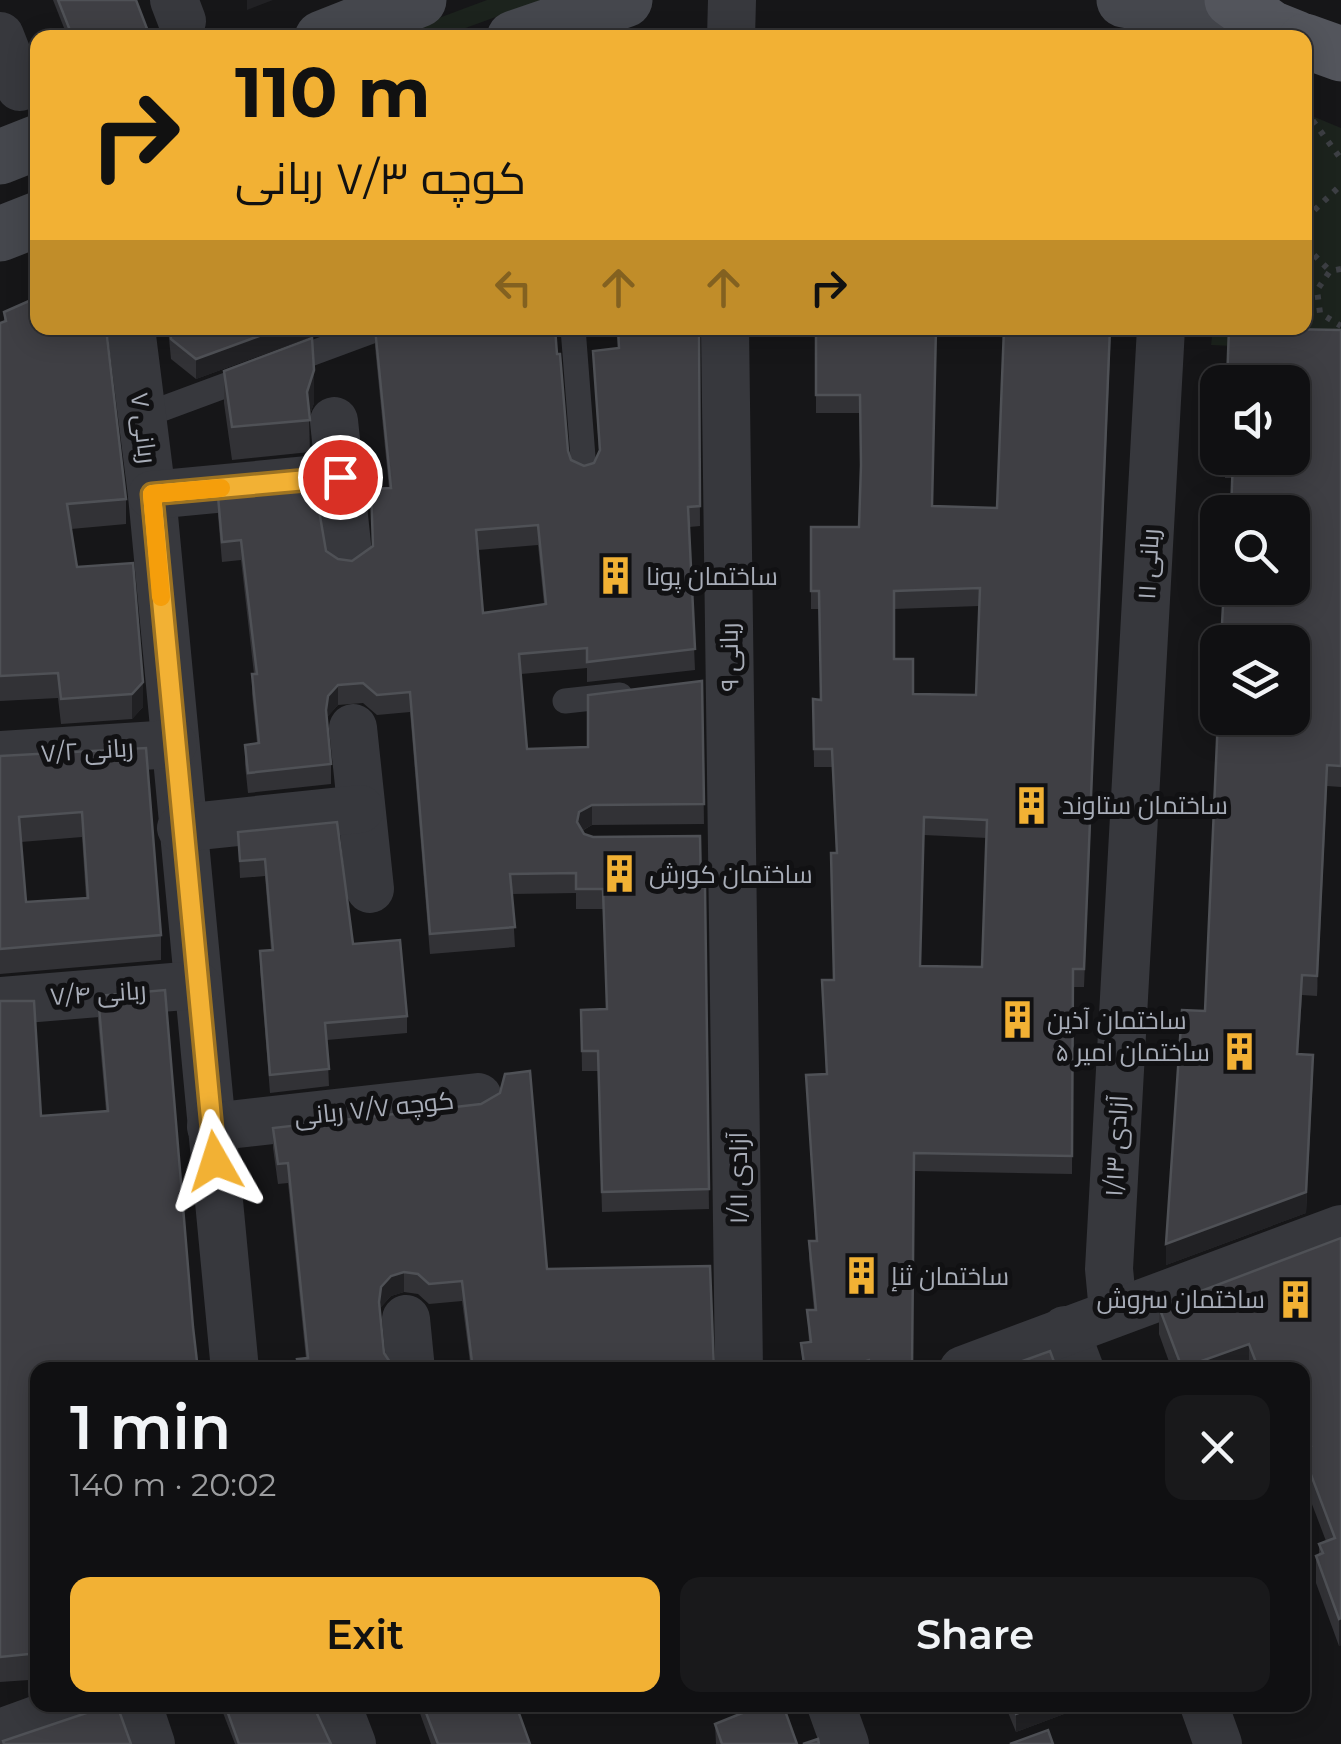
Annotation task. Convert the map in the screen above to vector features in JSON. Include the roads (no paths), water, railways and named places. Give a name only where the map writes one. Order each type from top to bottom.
[{"type":"main road","points":[[342,30],[419,0]]},
{"type":"main road","points":[[537,30],[625,0]]},
{"type":"main road","points":[[1158,19],[1276,27]]},
{"type":"main road","points":[[1312,42],[1341,54]]},
{"type":"main road","points":[[0,157],[30,145]]},
{"type":"main road","points":[[0,234],[30,222]]},
{"type":"street","points":[[731,30],[732,0]]},
{"type":"street","points":[[0,36],[20,87]]},
{"type":"street","name":"ربانی ۷","points":[[132,335],[152,494],[196,985],[235,1362]]},
{"type":"street","name":"ربانی ۹","points":[[725,335],[722,840],[737,986]]},
{"type":"street","name":"ربانی ۱۱","points":[[1134,801],[1161,335]]},
{"type":"street","points":[[334,421],[348,554]]},
{"type":"street","points":[[152,494],[340,477]]},
{"type":"street","points":[[353,728],[370,889]]},
{"type":"street","name":"ربانی ۷/۲","points":[[0,755],[173,744]]},
{"type":"street","name":"آزادی ۱/۱۳","points":[[1113,1311],[1109,1269],[1134,801]]},
{"type":"street","points":[[181,828],[360,809]]},
{"type":"street","name":"ربانی ۷/۴","points":[[0,1000],[196,985]]},
{"type":"street","name":"آزادی ۱/۱۱","points":[[737,986],[740,1362]]},
{"type":"street","name":"کوچه ۷/۷ ربانی","points":[[212,1126],[478,1096]]},
{"type":"street","points":[[1007,1362],[1073,1350],[1113,1311],[1341,1229]]},
{"type":"street","points":[[406,1319],[411,1362]]},
{"type":"street","points":[[0,1733],[58,1712]]},
{"type":"street","points":[[141,1712],[152,1744]]},
{"type":"street","points":[[340,1712],[352,1744]]},
{"type":"street","points":[[833,1712],[845,1744]]},
{"type":"street","points":[[1207,1712],[1218,1744]]},
{"type":"lane","points":[[143,416],[361,335]]},
{"type":"lane","points":[[574,335],[584,470]]},
{"type":"lane","points":[[565,702],[638,693]]},
{"type":"place","name":"ساختمان پونا","points":[[616,576]]},
{"type":"place","name":"ساختمان ستاوند","points":[[1032,805]]},
{"type":"place","name":"ساختمان کورش","points":[[619,874]]},
{"type":"place","name":"ساختمان آذین","points":[[1017,1020]]},
{"type":"place","name":"ساختمان امیر ۵","points":[[1240,1052]]},
{"type":"place","name":"ساختمان ثنإ","points":[[861,1276]]},
{"type":"place","name":"ساختمان سروش","points":[[1295,1299]]}]
